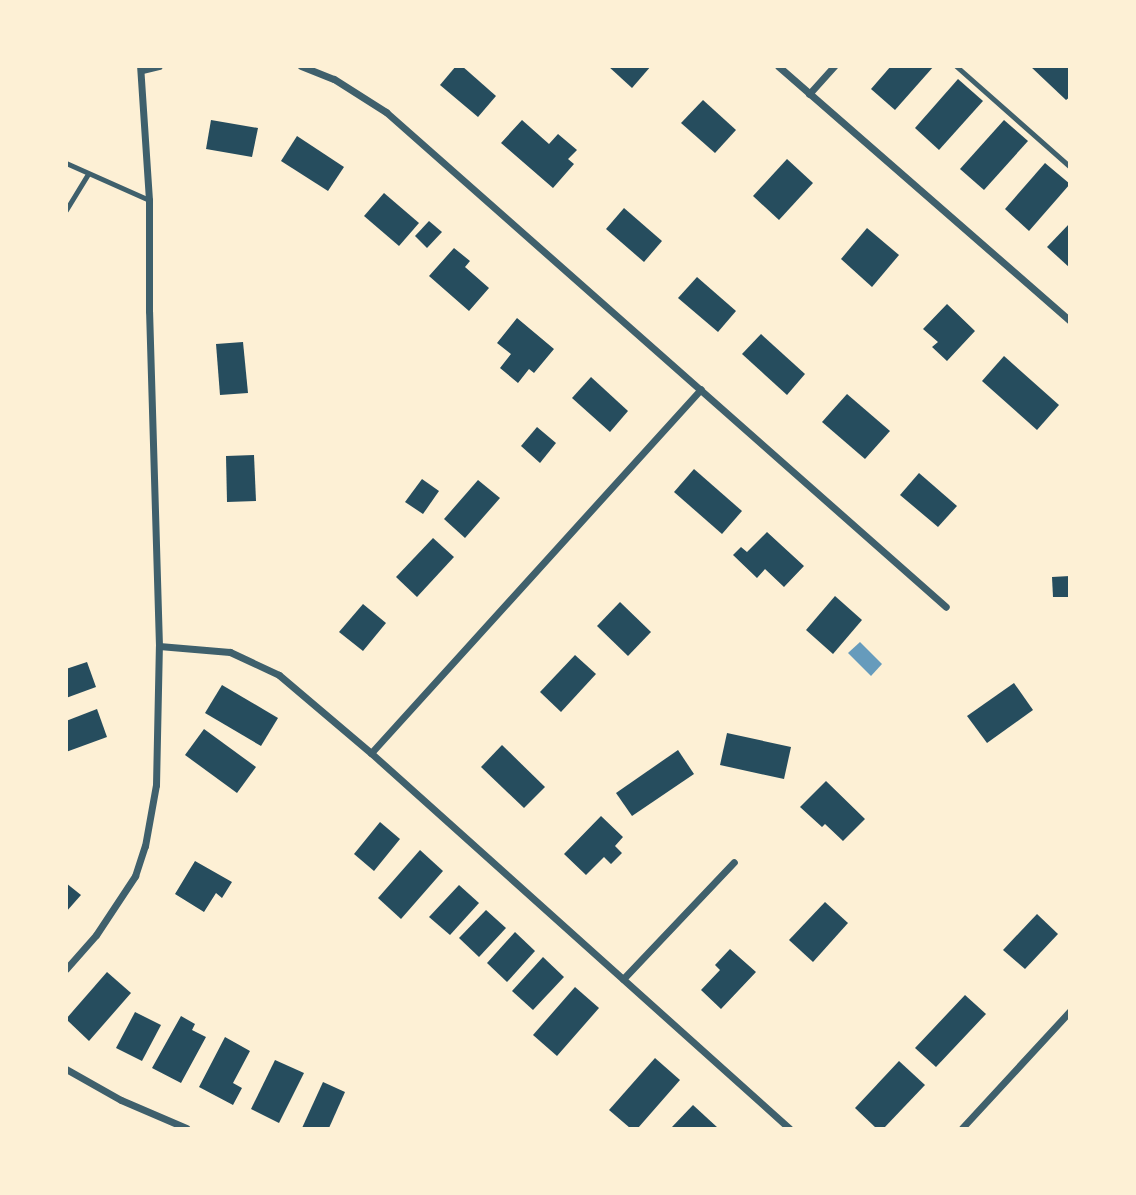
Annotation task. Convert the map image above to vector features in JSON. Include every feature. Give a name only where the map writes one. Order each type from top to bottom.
[{"type":"street","points":[[66,969],[126,894],[145,846],[156,785],[159,646],[149,311],[149,200],[141,68],[159,66]]},
{"type":"street","points":[[301,66],[334,79],[386,112],[946,607]]},
{"type":"street","points":[[778,66],[1069,321]]},
{"type":"street","points":[[809,93],[834,66]]},
{"type":"street","points":[[371,753],[701,389]]},
{"type":"street","points":[[159,646],[230,652],[279,675],[371,753],[789,1129]]},
{"type":"street","points":[[623,979],[734,862]]},
{"type":"street","points":[[962,1129],[1069,1011]]},
{"type":"street","points":[[66,1069],[121,1100],[186,1129]]},
{"type":"lane","points":[[956,66],[1069,167]]},
{"type":"lane","points":[[66,163],[149,200]]},
{"type":"lane","points":[[66,210],[88,174]]},
{"type":"water","points":[[860,642],[882,664],[871,676],[848,653]]},
{"type":"building","points":[[456,66],[462,66],[496,96],[478,117],[440,85]]},
{"type":"building","points":[[608,66],[651,66],[632,88]]},
{"type":"building","points":[[891,66],[934,66],[895,110],[871,89]]},
{"type":"building","points":[[1030,66],[1070,66],[1070,97],[1066,100]]},
{"type":"building","points":[[958,79],[983,101],[939,150],[915,128]]},
{"type":"building","points":[[703,100],[736,130],[715,153],[681,123]]},
{"type":"building","points":[[211,120],[258,128],[252,157],[206,149]]},
{"type":"building","points":[[522,120],[549,144],[558,134],[577,150],[568,159],[574,164],[553,188],[501,143]]},
{"type":"building","points":[[1004,120],[1028,141],[984,190],[960,169]]},
{"type":"building","points":[[297,136],[344,167],[328,191],[281,161]]},
{"type":"building","points":[[787,159],[813,183],[779,220],[753,196]]},
{"type":"building","points":[[1045,163],[1070,184],[1029,231],[1005,209]]},
{"type":"building","points":[[384,193],[419,223],[399,246],[364,216]]},
{"type":"building","points":[[624,208],[662,241],[644,262],[606,229]]},
{"type":"building","points":[[429,221],[442,232],[427,248],[415,236]]},
{"type":"building","points":[[1070,223],[1070,268],[1047,247]]},
{"type":"building","points":[[867,228],[899,255],[872,287],[841,259]]},
{"type":"building","points":[[454,248],[470,261],[465,267],[489,288],[469,311],[429,276]]},
{"type":"building","points":[[697,277],[736,311],[718,332],[678,298]]},
{"type":"building","points":[[947,304],[975,331],[947,361],[932,347],[938,342],[923,329]]},
{"type":"building","points":[[517,318],[554,349],[534,373],[529,369],[518,383],[500,368],[511,354],[497,343]]},
{"type":"building","points":[[761,334],[805,374],[787,395],[742,354]]},
{"type":"building","points":[[243,342],[248,393],[220,395],[216,344]]},
{"type":"building","points":[[1004,356],[1059,405],[1037,430],[982,381]]},
{"type":"building","points":[[591,377],[628,411],[610,432],[572,398]]},
{"type":"building","points":[[847,394],[890,431],[865,459],[822,422]]},
{"type":"building","points":[[537,427],[556,443],[540,463],[521,446]]},
{"type":"building","points":[[254,455],[256,501],[227,502],[226,456]]},
{"type":"building","points":[[694,469],[742,511],[722,534],[674,492]]},
{"type":"building","points":[[919,473],[957,506],[938,527],[900,495]]},
{"type":"building","points":[[422,479],[439,491],[423,514],[405,502]]},
{"type":"building","points":[[478,480],[500,498],[465,538],[444,519]]},
{"type":"building","points":[[767,532],[804,566],[784,587],[765,569],[757,578],[733,555],[741,547],[747,552]]},
{"type":"building","points":[[433,538],[454,557],[417,597],[396,577]]},
{"type":"building","points":[[1070,576],[1070,597],[1053,597],[1052,577]]},
{"type":"building","points":[[835,596],[862,620],[833,654],[806,630]]},
{"type":"building","points":[[620,602],[651,632],[628,656],[597,626]]},
{"type":"building","points":[[363,604],[386,623],[363,651],[339,632]]},
{"type":"building","points":[[575,655],[596,674],[561,712],[540,692]]},
{"type":"building","points":[[87,662],[96,687],[66,698],[66,669]]},
{"type":"building","points":[[1014,683],[1033,710],[987,743],[967,716]]},
{"type":"building","points":[[222,685],[278,718],[261,746],[205,713]]},
{"type":"building","points":[[97,709],[107,737],[66,752],[66,721]]},
{"type":"building","points":[[204,729],[256,767],[237,793],[185,755]]},
{"type":"building","points":[[727,733],[791,747],[784,779],[720,765]]},
{"type":"building","points":[[502,745],[545,787],[524,808],[481,767]]},
{"type":"building","points":[[678,750],[694,774],[632,816],[616,793]]},
{"type":"building","points":[[826,781],[865,819],[843,841],[825,824],[822,827],[800,807]]},
{"type":"building","points":[[601,816],[623,837],[615,846],[622,853],[611,864],[604,857],[586,875],[564,854]]},
{"type":"building","points":[[380,822],[400,839],[374,871],[354,854]]},
{"type":"building","points":[[420,850],[443,871],[401,919],[378,898]]},
{"type":"building","points":[[195,861],[232,882],[222,898],[216,893],[204,912],[175,894]]},
{"type":"building","points":[[66,883],[81,895],[66,912]]},
{"type":"building","points":[[459,885],[479,903],[450,935],[429,917]]},
{"type":"building","points":[[825,902],[848,923],[813,962],[789,940]]},
{"type":"building","points":[[486,910],[506,928],[479,957],[459,938]]},
{"type":"building","points":[[1037,914],[1058,934],[1025,969],[1003,950]]},
{"type":"building","points":[[515,932],[535,951],[507,982],[487,963]]},
{"type":"building","points":[[730,949],[756,972],[721,1009],[701,990],[720,970],[715,965]]},
{"type":"building","points":[[543,957],[564,977],[533,1010],[512,991]]},
{"type":"building","points":[[107,972],[131,993],[89,1041],[66,1019]]},
{"type":"building","points":[[575,987],[599,1008],[557,1056],[533,1035]]},
{"type":"building","points":[[965,995],[986,1014],[936,1067],[915,1048]]},
{"type":"building","points":[[135,1012],[161,1025],[142,1061],[116,1048]]},
{"type":"building","points":[[181,1016],[195,1024],[192,1030],[206,1037],[181,1083],[152,1068]]},
{"type":"building","points":[[225,1037],[250,1051],[233,1083],[242,1088],[233,1105],[199,1087]]},
{"type":"building","points":[[655,1058],[680,1080],[638,1128],[630,1128],[609,1110]]},
{"type":"building","points":[[275,1060],[304,1073],[279,1123],[251,1109]]},
{"type":"building","points":[[899,1061],[925,1085],[884,1128],[876,1128],[855,1108]]},
{"type":"building","points":[[323,1082],[345,1092],[329,1128],[302,1128]]},
{"type":"building","points":[[693,1105],[718,1128],[671,1128]]}]
